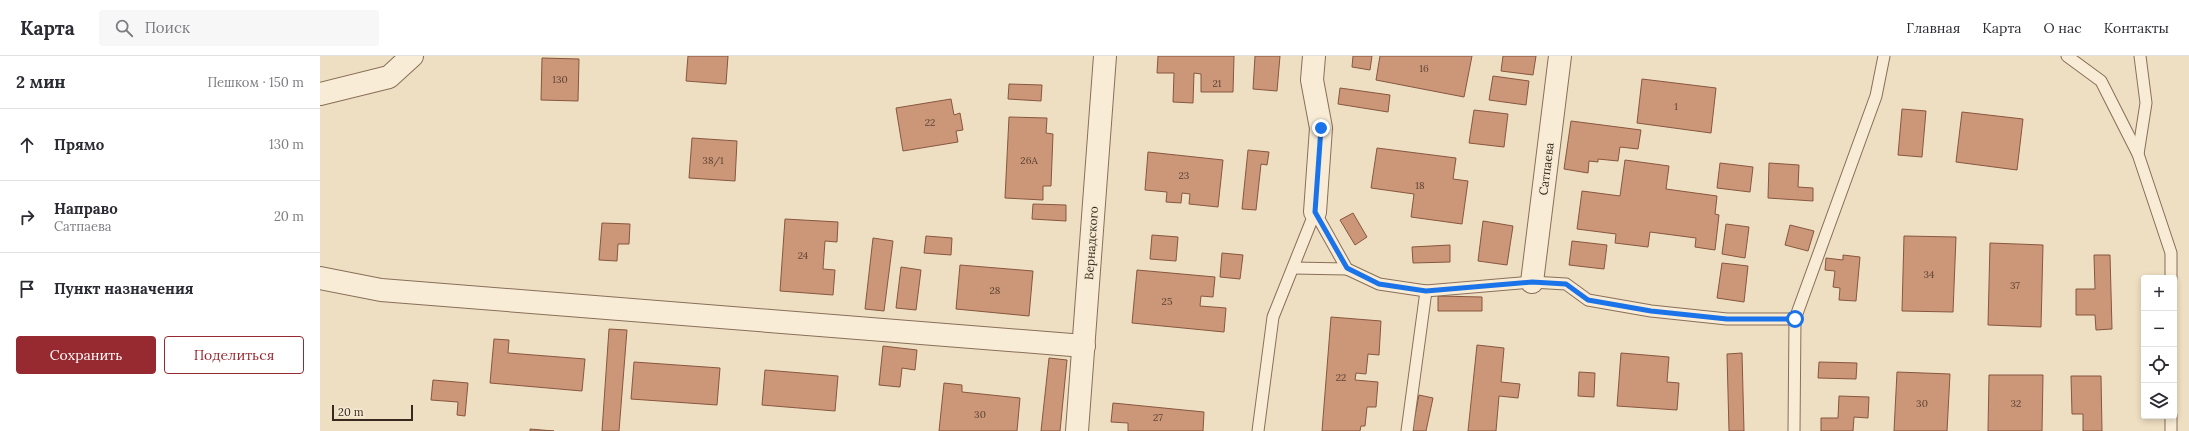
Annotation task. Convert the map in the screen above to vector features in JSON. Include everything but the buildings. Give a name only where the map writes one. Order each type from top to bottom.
[{"type":"street","points":[[320,94],[389,77],[412,56]]},
{"type":"street","name":"Вернадского","points":[[1077,431],[1105,56]]},
{"type":"street","points":[[1314,56],[1312,80],[1321,128],[1315,212]]},
{"type":"street","name":"Сатпаева","points":[[1532,282],[1560,56]]},
{"type":"street","points":[[320,278],[381,290],[1084,346]]},
{"type":"lane","points":[[1794,431],[1795,319],[1876,96],[1884,56]]},
{"type":"lane","points":[[2067,56],[2101,82],[2138,154],[2172,253],[2171,275]]},
{"type":"lane","points":[[2138,154],[2146,103],[2140,56]]},
{"type":"lane","points":[[1258,431],[1273,317],[1315,212]]},
{"type":"lane","points":[[1315,212],[1347,268]]},
{"type":"lane","points":[[1293,268],[1347,268],[1379,284],[1426,291],[1532,282],[1566,284],[1588,300],[1651,311],[1727,319],[1795,319]]},
{"type":"lane","points":[[1407,431],[1426,291]]},
{"type":"lane","points":[[2170,419],[2171,431]]},
{"type":"route","points":[[1321,128],[1315,212],[1347,268],[1379,284],[1426,291],[1532,282],[1566,284],[1588,300],[1651,311],[1727,319],[1795,319]]}]
